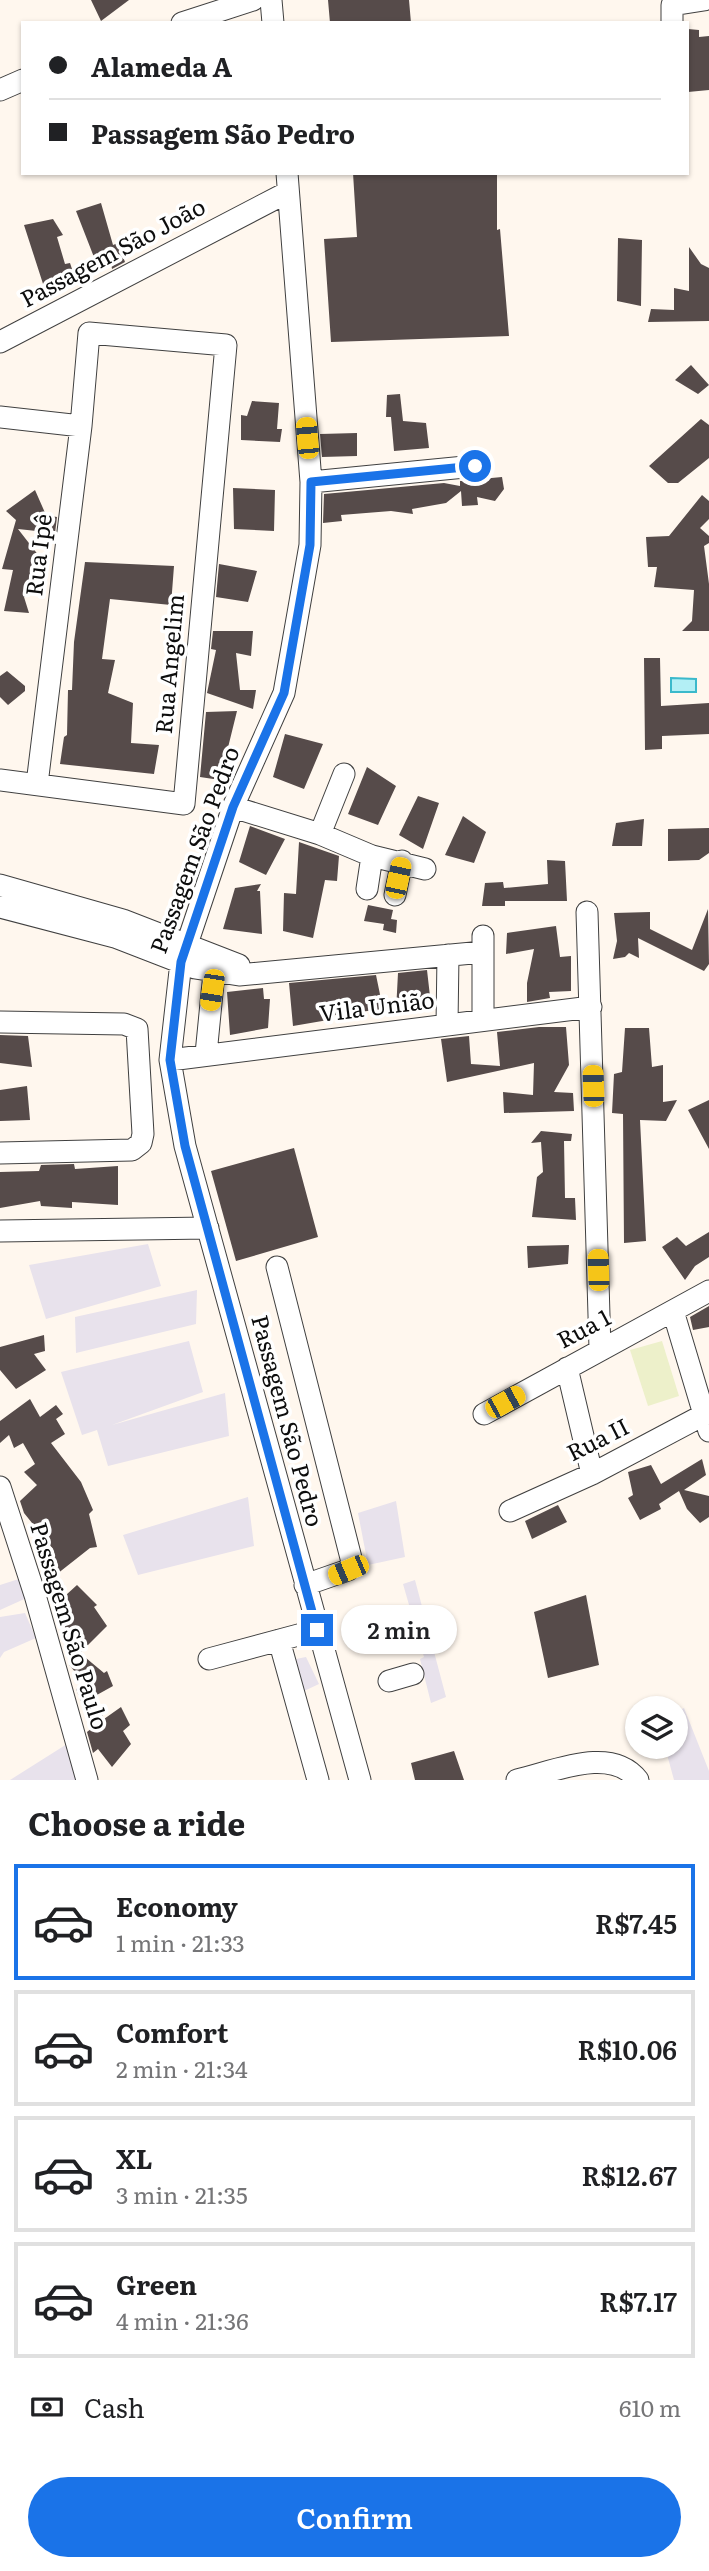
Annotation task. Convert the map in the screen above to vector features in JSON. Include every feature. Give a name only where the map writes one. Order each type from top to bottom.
[{"type":"street","points":[[188,21],[253,0]]},
{"type":"street","points":[[271,0],[273,21]]},
{"type":"street","points":[[672,21],[672,5],[706,1]]},
{"type":"street","points":[[0,90],[21,81]]},
{"type":"street","name":"Passagem São João","points":[[0,342],[287,182]]},
{"type":"street","name":"Passagem São Pedro","points":[[287,182],[309,394],[310,545],[284,693],[233,807],[183,954],[170,1060],[185,1146],[360,1780]]},
{"type":"street","name":"Rua Angelim","points":[[0,780],[184,804],[226,345],[89,333]]},
{"type":"street","name":"Rua Ipê","points":[[37,784],[81,426],[89,333]]},
{"type":"street","points":[[0,416],[81,426]]},
{"type":"street","points":[[311,482],[475,466]]},
{"type":"street","points":[[320,834],[344,775]]},
{"type":"street","points":[[233,807],[320,834],[372,856],[402,861],[425,869]]},
{"type":"street","points":[[368,889],[372,856]]},
{"type":"street","points":[[395,895],[402,861]]},
{"type":"street","points":[[0,885],[183,954],[214,973],[239,975],[257,971],[448,955],[483,944],[483,1020]]},
{"type":"street","points":[[0,907],[119,929]]},
{"type":"street","points":[[587,912],[600,1349]]},
{"type":"street","points":[[183,954],[211,957],[257,971]]},
{"type":"street","points":[[447,1025],[448,955]]},
{"type":"street","points":[[206,1054],[214,973]]},
{"type":"street","name":"Vila União","points":[[170,1060],[591,1007]]},
{"type":"street","points":[[0,1022],[124,1024],[137,1029],[143,1134],[141,1143],[132,1150],[0,1153]]},
{"type":"street","points":[[0,1231],[208,1228]]},
{"type":"street","points":[[277,1267],[352,1562],[348,1570],[305,1586]]},
{"type":"street","name":"Rua 1","points":[[484,1414],[709,1292]]},
{"type":"street","points":[[673,1311],[707,1419]]},
{"type":"street","points":[[566,1368],[592,1474]]},
{"type":"street","name":"Rua II","points":[[510,1511],[707,1419]]},
{"type":"street","name":"Passagem São Paulo","points":[[0,1487],[35,1595],[87,1780]]},
{"type":"street","points":[[209,1659],[317,1630]]},
{"type":"street","points":[[279,1640],[318,1780]]},
{"type":"street","points":[[389,1681],[413,1674]]},
{"type":"street","points":[[517,1780],[598,1762],[622,1765],[638,1780]]},
{"type":"shaded area","points":[[148,1244],[161,1286],[46,1319],[29,1265]]},
{"type":"shaded area","points":[[197,1290],[196,1324],[76,1353],[75,1317]]},
{"type":"shaded area","points":[[189,1341],[203,1392],[112,1425],[225,1393],[229,1436],[108,1466],[97,1430],[82,1435],[61,1372]]},
{"type":"shaded area","points":[[248,1497],[254,1546],[138,1575],[123,1535]]},
{"type":"shaded area","points":[[396,1501],[405,1557],[368,1565],[358,1513]]},
{"type":"shaded area","points":[[25,1577],[31,1596],[0,1610],[0,1585]]},
{"type":"shaded area","points":[[415,1580],[446,1697],[431,1703],[420,1659],[424,1657],[403,1584]]},
{"type":"shaded area","points":[[25,1613],[36,1638],[4,1652],[0,1658],[0,1617]]},
{"type":"shaded area","points":[[306,1657],[319,1684],[304,1691],[296,1659]]},
{"type":"shaded area","points":[[688,1718],[709,1771],[709,1780],[674,1780],[668,1759],[688,1759]]},
{"type":"shaded area","points":[[67,1744],[79,1780],[10,1780]]},
{"type":"green space","points":[[662,1341],[679,1396],[648,1406],[630,1350]]},
{"type":"water","points":[[671,678],[696,679],[696,692],[671,692]]},
{"type":"building","points":[[91,0],[129,0],[101,21]]},
{"type":"building","points":[[328,0],[409,0],[411,21],[330,21]]},
{"type":"building","points":[[689,29],[699,30],[699,37],[709,36],[709,90],[689,92]]},
{"type":"building","points":[[353,175],[497,175],[497,230],[500,229],[509,336],[331,342],[324,239],[357,237]]},
{"type":"building","points":[[101,203],[113,245],[118,243],[125,262],[112,269],[111,263],[99,270],[76,211]]},
{"type":"building","points":[[53,219],[63,235],[57,237],[65,264],[70,263],[75,278],[45,290],[24,225]]},
{"type":"building","points":[[618,238],[642,240],[641,306],[617,301]]},
{"type":"building","points":[[689,247],[701,264],[709,268],[709,321],[648,322],[651,309],[674,310],[674,288],[689,291]]},
{"type":"building","points":[[691,365],[709,385],[698,394],[675,380]]},
{"type":"building","points":[[400,394],[403,421],[426,423],[429,448],[394,451],[391,417],[386,417],[387,395]]},
{"type":"building","points":[[252,401],[279,403],[277,429],[282,429],[280,442],[241,440],[241,415],[247,416]]},
{"type":"building","points":[[701,419],[709,425],[709,458],[678,483],[668,483],[649,466]]},
{"type":"building","points":[[357,433],[357,456],[322,457],[320,434]]},
{"type":"building","points":[[502,477],[504,489],[495,501],[477,497],[478,505],[462,506],[461,491],[446,503],[412,509],[413,514],[391,511],[341,515],[342,521],[323,523],[324,494],[444,483],[460,486],[460,481]]},
{"type":"building","points":[[233,488],[275,490],[274,531],[234,529]]},
{"type":"building","points":[[35,490],[46,515],[57,517],[55,533],[18,529],[39,556],[39,564],[31,594],[24,597],[29,613],[4,611],[13,570],[2,569],[16,520],[6,511]]},
{"type":"building","points":[[702,495],[709,501],[709,519],[700,528],[709,536],[709,543],[704,546],[709,584],[709,631],[682,631],[692,621],[694,590],[654,587],[657,567],[648,567],[646,537],[669,536]]},
{"type":"building","points":[[85,562],[174,566],[171,605],[110,599],[102,659],[115,660],[108,693],[133,703],[131,743],[159,745],[154,774],[60,764],[64,737],[67,735],[68,690],[72,690],[74,642]]},
{"type":"building","points":[[219,564],[257,571],[248,602],[216,597]]},
{"type":"building","points":[[213,631],[253,631],[251,656],[236,653],[240,690],[256,690],[253,709],[207,693],[216,650],[211,649]]},
{"type":"building","points":[[644,658],[660,658],[661,706],[709,703],[709,734],[662,736],[662,749],[645,750]]},
{"type":"building","points":[[7,671],[25,686],[25,691],[8,705],[0,697],[0,676]]},
{"type":"building","points":[[237,711],[220,780],[200,777],[206,712]]},
{"type":"building","points":[[285,734],[323,744],[304,789],[273,777]]},
{"type":"building","points":[[367,767],[396,786],[378,825],[348,814]]},
{"type":"building","points":[[418,796],[439,803],[423,849],[399,835]]},
{"type":"building","points":[[463,816],[486,832],[474,863],[445,855]]},
{"type":"building","points":[[644,819],[642,846],[612,846],[616,823]]},
{"type":"building","points":[[250,826],[285,839],[266,875],[239,862]]},
{"type":"building","points":[[709,828],[709,853],[699,860],[668,861],[668,829]]},
{"type":"building","points":[[299,842],[339,856],[337,881],[325,880],[313,938],[283,931],[284,893],[296,894]]},
{"type":"building","points":[[547,860],[565,861],[567,901],[505,901],[505,906],[482,906],[485,883],[503,882],[504,888],[548,884]]},
{"type":"building","points":[[261,884],[257,891],[260,891],[262,934],[223,929],[235,888]]},
{"type":"building","points":[[368,905],[393,910],[391,919],[397,920],[396,933],[383,930],[384,924],[364,921]]},
{"type":"building","points":[[708,909],[709,964],[704,971],[638,938],[639,958],[629,953],[625,957],[613,959],[617,941],[614,913],[650,912],[650,929],[692,950]]},
{"type":"building","points":[[556,926],[560,957],[571,956],[571,991],[549,992],[550,998],[527,1002],[527,983],[534,949],[506,954],[507,933]]},
{"type":"building","points":[[427,970],[431,1005],[396,1011],[398,973]]},
{"type":"building","points":[[376,975],[383,1009],[328,1016],[328,1020],[293,1026],[289,983]]},
{"type":"building","points":[[263,988],[264,999],[270,999],[268,1028],[230,1035],[227,992]]},
{"type":"building","points":[[566,1027],[569,1065],[554,1092],[573,1093],[574,1111],[504,1113],[503,1092],[533,1095],[534,1063],[447,1082],[441,1039],[469,1036],[471,1064],[500,1066],[497,1032]]},
{"type":"building","points":[[625,1028],[649,1028],[652,1067],[663,1065],[663,1102],[677,1100],[666,1121],[640,1120],[646,1241],[624,1243],[623,1114],[612,1113],[614,1074],[622,1072]]},
{"type":"building","points":[[0,1035],[28,1036],[32,1067],[0,1063]]},
{"type":"building","points":[[27,1086],[30,1120],[0,1121],[0,1090]]},
{"type":"building","points":[[709,1100],[709,1149],[688,1110]]},
{"type":"building","points":[[541,1131],[572,1134],[571,1141],[564,1141],[565,1198],[575,1198],[576,1220],[532,1217],[537,1177],[543,1172],[541,1142],[531,1143]]},
{"type":"building","points":[[294,1148],[318,1237],[236,1261],[211,1171]]},
{"type":"building","points":[[74,1164],[75,1169],[118,1166],[118,1205],[72,1202],[72,1208],[41,1206],[40,1201],[0,1208],[0,1172],[39,1171],[41,1165]]},
{"type":"building","points":[[709,1232],[709,1257],[695,1266],[685,1280],[662,1247],[677,1237],[686,1246]]},
{"type":"building","points":[[569,1245],[568,1264],[528,1268],[527,1246]]},
{"type":"building","points":[[709,1306],[709,1327],[693,1330],[690,1317]]},
{"type":"building","points":[[44,1335],[45,1351],[34,1354],[46,1370],[16,1389],[0,1370],[0,1347]]},
{"type":"building","points":[[30,1399],[40,1417],[56,1405],[63,1414],[56,1419],[65,1434],[51,1443],[81,1482],[93,1510],[89,1514],[97,1547],[90,1548],[57,1574],[41,1560],[53,1549],[24,1513],[20,1501],[37,1485],[24,1472],[35,1464],[23,1443],[14,1448],[9,1435],[0,1443],[0,1421]]},
{"type":"building","points":[[702,1459],[706,1475],[684,1490],[709,1496],[709,1517],[700,1523],[687,1509],[679,1491],[659,1504],[661,1509],[640,1520],[628,1498],[633,1495],[628,1472],[651,1465],[661,1484]]},
{"type":"building","points":[[558,1505],[567,1522],[532,1539],[525,1521]]},
{"type":"building","points":[[77,1585],[97,1605],[94,1607],[107,1626],[78,1655],[60,1635],[66,1630],[55,1605]]},
{"type":"building","points":[[586,1595],[599,1665],[548,1678],[534,1612]]},
{"type":"building","points":[[80,1653],[104,1673],[107,1671],[113,1686],[95,1696],[104,1719],[121,1707],[130,1725],[123,1731],[131,1744],[112,1767],[98,1749],[93,1753],[87,1732],[92,1728],[76,1689],[86,1684],[69,1665]]},
{"type":"building","points":[[454,1751],[464,1780],[415,1780],[411,1763]]},
{"type":"route","points":[[317,1630],[185,1146],[170,1060],[178,982],[181,962],[233,807],[284,693],[310,545],[311,482],[475,466]]}]
